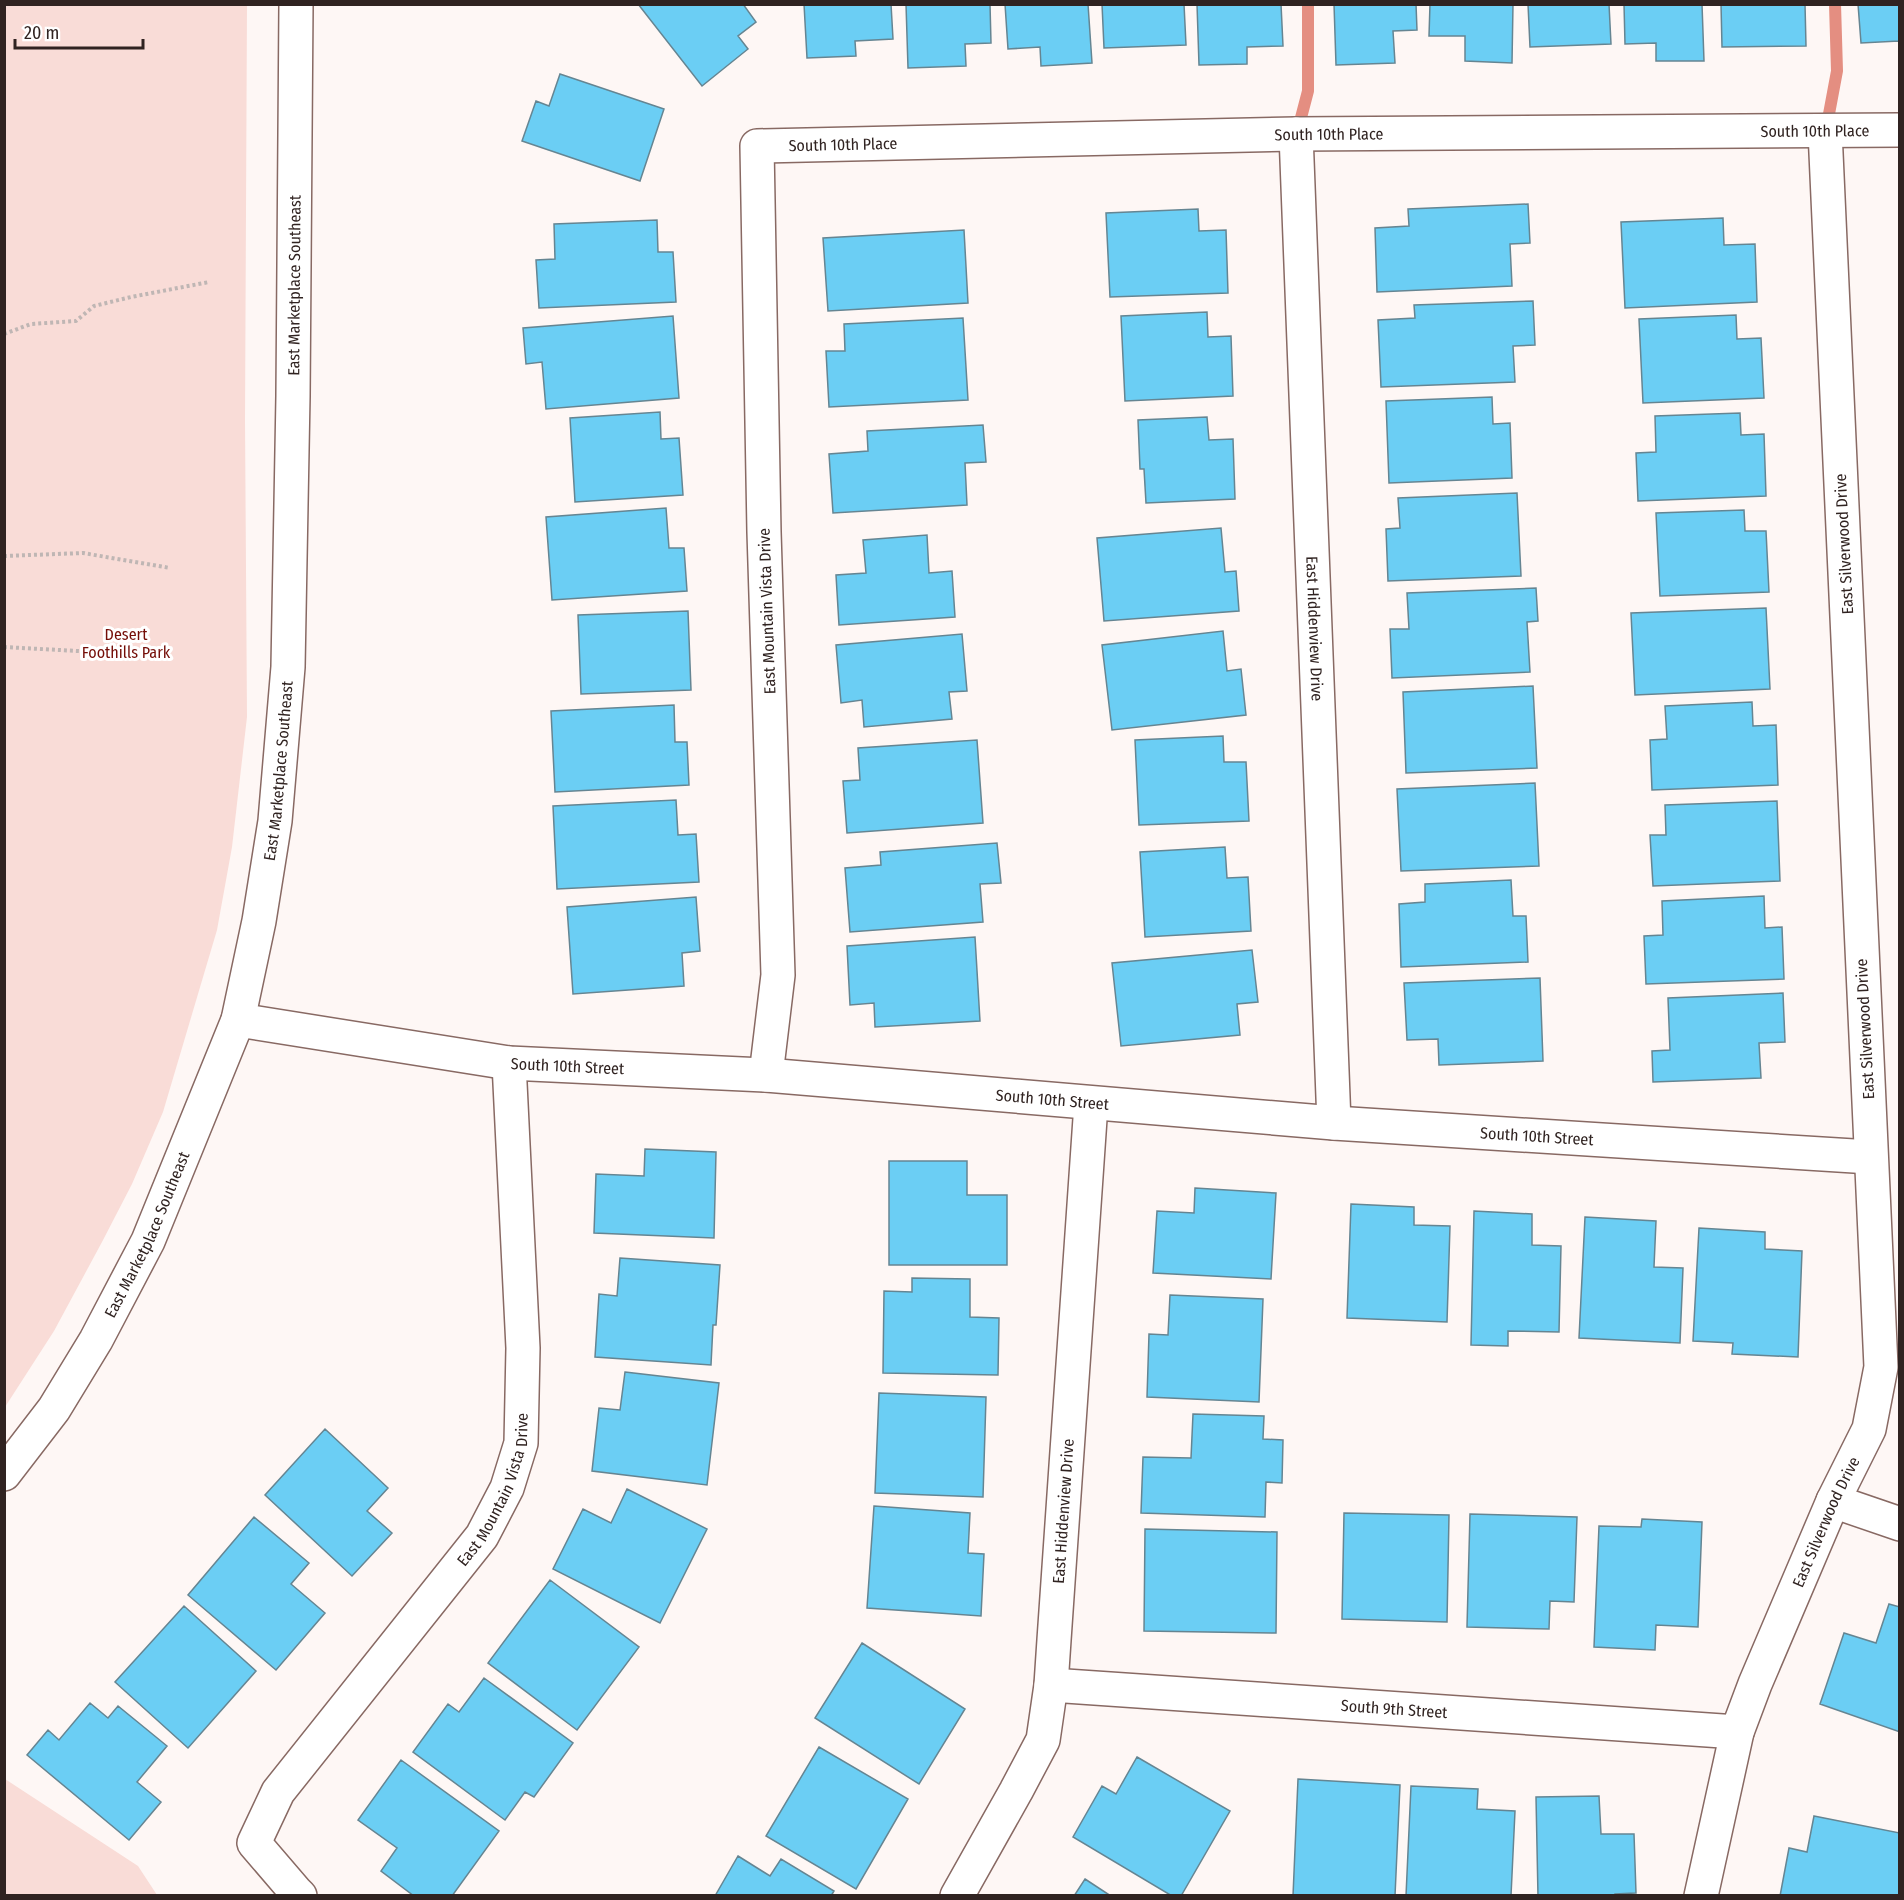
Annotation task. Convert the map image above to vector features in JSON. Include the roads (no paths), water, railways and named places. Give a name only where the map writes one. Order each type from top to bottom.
[{"type":"street","name":"East Marketplace Southeast","points":[[4,1474],[54,1409],[96,1340],[148,1241],[238,1020],[259,921],[275,821],[288,667],[294,384],[296,4]]},
{"type":"street","name":"South 10th Place","points":[[757,146],[1296,134],[1899,130]]},
{"type":"street","name":"East Silverwood Drive","points":[[1701,1896],[1737,1732],[1833,1501],[1869,1430],[1881,1367],[1826,131]]},
{"type":"street","name":"East Hiddenview Drive","points":[[1296,134],[1334,1123]]},
{"type":"street","name":"East Mountain Vista Drive","points":[[757,146],[764,521],[777,975],[766,1075]]},
{"type":"street","name":"South 10th Street","points":[[238,1020],[509,1063],[766,1075],[1334,1123],[1870,1157]]},
{"type":"street","name":"East Mountain Vista Drive","points":[[300,1896],[254,1843],[278,1792],[482,1536],[507,1488],[521,1443],[523,1348],[509,1063]]},
{"type":"street","name":"East Hiddenview Drive","points":[[957,1896],[1043,1740],[1051,1685],[1091,1104]]},
{"type":"street","points":[[1833,1501],[1899,1524]]},
{"type":"street","name":"South 9th Street","points":[[1051,1685],[1737,1732]]},
{"type":"waterway","points":[[1297,133],[1308,91],[1308,4]]},
{"type":"waterway","points":[[1826,130],[1837,71],[1835,4]]},
{"type":"park label","name":"Desert Foothills Park","points":[[126,643]]}]
